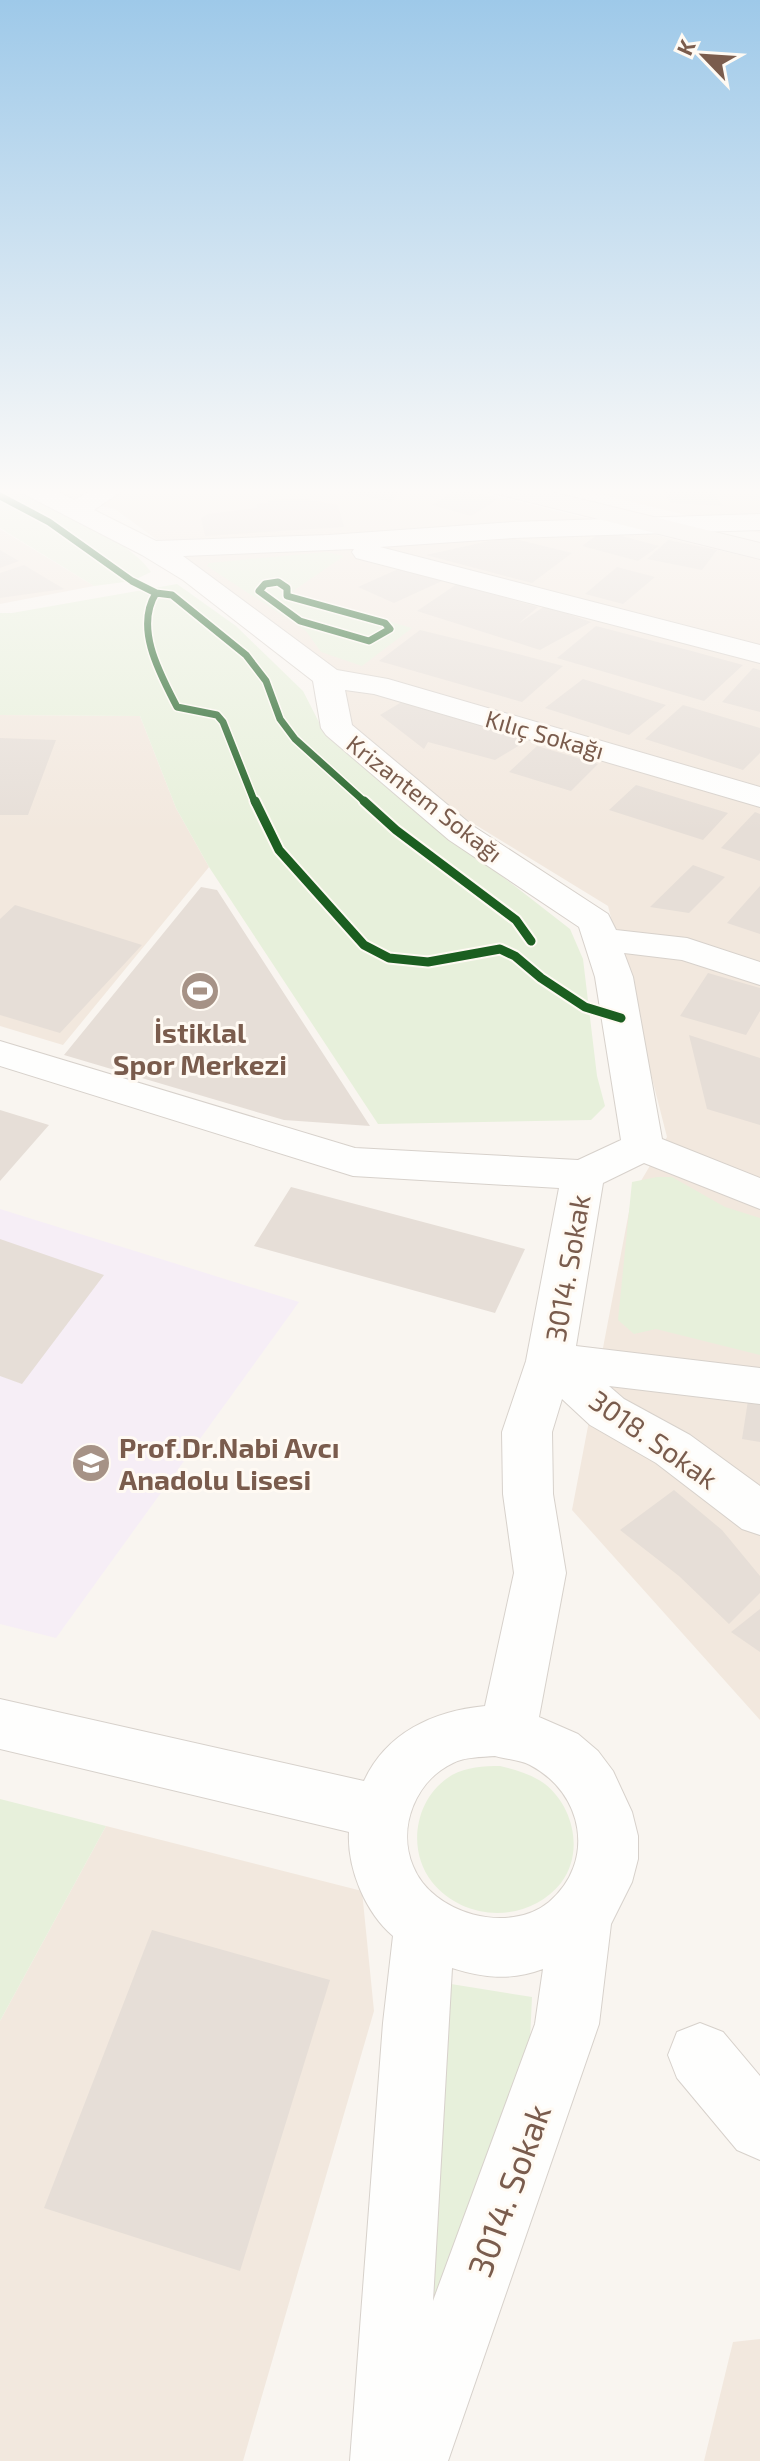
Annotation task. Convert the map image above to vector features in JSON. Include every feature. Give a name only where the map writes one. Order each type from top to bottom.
[{"type":"street","points":[[229,602],[328,678]]},
{"type":"street","points":[[557,602],[760,654]]},
{"type":"street","name":"Kılıç Sokağı","points":[[328,678],[377,685],[760,797]]},
{"type":"street","name":"Krizantem Sokağı","points":[[328,678],[337,728],[461,833],[595,922],[604,940],[614,977],[643,1147]]},
{"type":"street","points":[[604,940],[687,949],[760,974]]},
{"type":"street","points":[[0,1053],[353,1162],[583,1175],[643,1147],[760,1194]]},
{"type":"street","name":"3014. Sokak","points":[[507,1734],[540,1573],[528,1494],[527,1432],[550,1361],[583,1175]]},
{"type":"street","name":"3014. Sokak","points":[[550,1361],[760,1386]]},
{"type":"street","name":"3018. Sokak","points":[[550,1361],[607,1412],[673,1449],[760,1514]]},
{"type":"street","points":[[0,1724],[379,1812]]},
{"type":"street","points":[[495,1731],[507,1734],[527,1737],[556,1750],[580,1771],[598,1797],[608,1826],[609,1857],[600,1887],[582,1913],[557,1933],[525,1946],[490,1948],[456,1941],[425,1925],[401,1902],[384,1874],[377,1843],[379,1812],[391,1784],[410,1761],[435,1743],[464,1733],[495,1731]]},
{"type":"street","name":"3014. Sokak","points":[[411,2461],[567,2024],[582,1913]]},
{"type":"street","points":[[387,2461],[415,2023],[425,1925]]},
{"type":"street","points":[[700,2055],[760,2127]]},
{"type":"shaded area","points":[[242,602],[760,602],[760,1720],[572,1510],[632,1196],[667,1137],[608,906],[466,819],[339,721],[344,677]]},
{"type":"shaded area","points":[[0,715],[140,716],[176,808],[209,867],[63,1045],[0,1026]]},
{"type":"shaded area","name":"Prof.Dr.Nabi Avcı Anadolu Lisesi","points":[[0,1209],[299,1302],[56,1638],[0,1624]]},
{"type":"shaded area","points":[[106,1826],[362,1891],[374,2011],[243,2461],[0,2461],[0,2021]]},
{"type":"shaded area","points":[[760,2339],[760,2461],[704,2461],[733,2342]]},
{"type":"green space","points":[[75,602],[202,602],[236,626],[303,691],[325,734],[570,929],[583,959],[597,1076],[605,1106],[591,1120],[378,1124],[209,867],[176,808],[140,716],[0,715],[0,613]]},
{"type":"green space","points":[[262,602],[321,602],[412,628],[362,666],[321,652],[306,631]]},
{"type":"green space","points":[[672,1177],[725,1207],[760,1218],[760,1355],[656,1329],[634,1334],[618,1320],[632,1182]]},
{"type":"green space","points":[[500,1766],[534,1778],[555,1794],[569,1818],[574,1845],[568,1871],[548,1896],[515,1911],[497,1913],[462,1905],[446,1895],[424,1869],[417,1839],[423,1810],[439,1785],[463,1770]]},
{"type":"green space","points":[[0,1799],[106,1826],[0,2021]]},
{"type":"green space","points":[[451,1984],[532,1997],[530,2040],[431,2321],[444,2027]]},
{"type":"building","points":[[431,602],[520,602],[538,607],[518,624],[545,606],[591,622],[540,650],[417,611]]},
{"type":"building","points":[[596,626],[743,665],[704,701],[557,658]]},
{"type":"building","points":[[420,630],[563,666],[522,702],[379,661]]},
{"type":"building","points":[[753,668],[760,670],[760,712],[722,702]]},
{"type":"building","points":[[583,679],[666,705],[629,735],[545,708]]},
{"type":"building","points":[[405,700],[533,737],[495,760],[428,742],[424,749],[380,715]]},
{"type":"building","points":[[683,705],[760,728],[760,753],[743,770],[645,739]]},
{"type":"building","points":[[0,738],[56,740],[28,815],[0,815]]},
{"type":"building","points":[[537,746],[598,764],[571,791],[509,772]]},
{"type":"building","points":[[636,785],[728,813],[703,840],[609,810]]},
{"type":"building","points":[[755,812],[760,814],[760,861],[721,848]]},
{"type":"building","points":[[693,865],[725,877],[689,913],[650,907]]},
{"type":"building","points":[[760,886],[760,934],[727,923]]},
{"type":"building","name":"İstiklal Spor Merkezi","points":[[201,887],[217,890],[370,1126],[284,1120],[64,1055]]},
{"type":"building","points":[[15,905],[142,945],[60,1033],[0,1015],[0,919]]},
{"type":"building","points":[[708,973],[760,988],[760,1011],[746,1035],[680,1016]]},
{"type":"building","points":[[689,1035],[760,1058],[760,1125],[707,1109]]},
{"type":"building","points":[[0,1110],[49,1125],[0,1181]]},
{"type":"building","points":[[291,1187],[525,1249],[495,1313],[254,1246]]},
{"type":"building","points":[[0,1239],[104,1275],[22,1384],[0,1376]]},
{"type":"building","points":[[749,1394],[760,1396],[760,1442],[742,1439]]},
{"type":"building","points":[[674,1490],[722,1530],[760,1576],[760,1593],[729,1624],[679,1576],[620,1530]]},
{"type":"building","points":[[760,1609],[760,1652],[731,1632]]},
{"type":"building","points":[[152,1930],[330,1980],[240,2271],[44,2208]]},
{"type":"cycle path","points":[[150,602],[147,617],[152,650],[177,707],[217,715],[223,722],[257,807],[279,850],[364,945],[389,958],[428,962],[500,949],[515,956],[541,978],[585,1007],[621,1018]]},
{"type":"cycle path","points":[[180,602],[246,655],[266,681],[280,719],[295,739],[396,830],[516,920],[531,941]]},
{"type":"cycle path","points":[[274,602],[300,621],[369,641],[390,629],[385,623],[308,602]]},
{"type":"place","name":"İstiklal Spor Merkezi","points":[[200,991]]},
{"type":"place","name":"Prof.Dr.Nabi Avcı Anadolu Lisesi","points":[[91,1463]]}]
